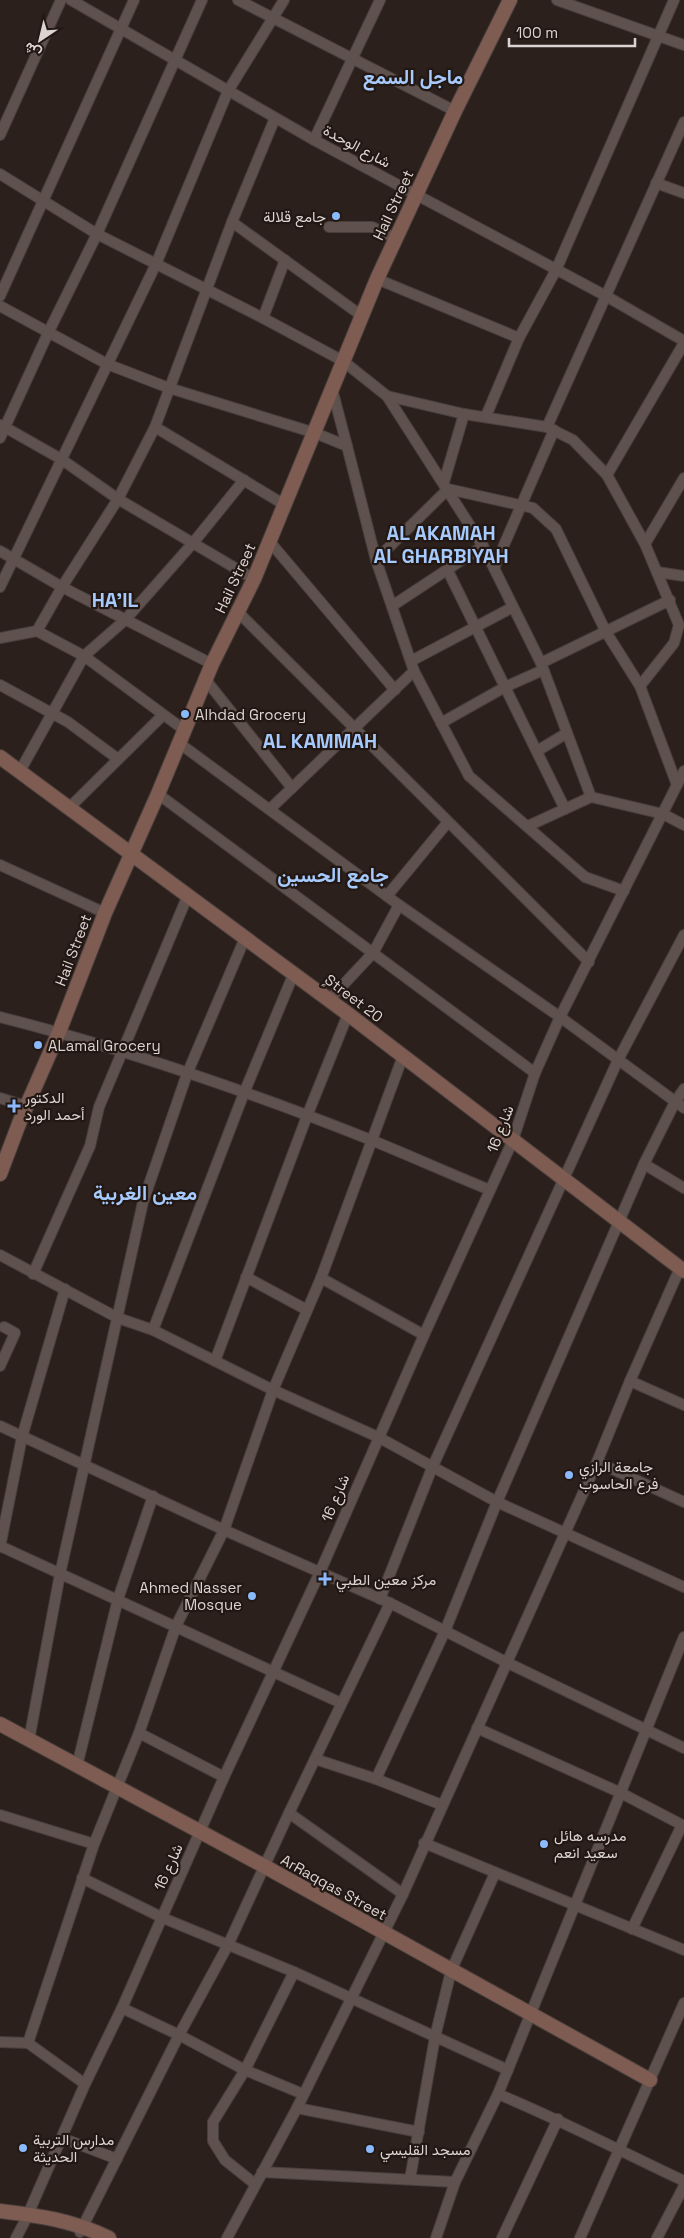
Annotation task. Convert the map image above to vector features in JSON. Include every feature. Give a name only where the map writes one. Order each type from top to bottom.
[{"type":"street","points":[[0,135],[61,0]]},
{"type":"street","name":"شارع الوحدة","points":[[72,0],[314,140],[606,296],[684,342]]},
{"type":"street","points":[[0,296],[134,0]]},
{"type":"street","points":[[0,438],[3,426],[97,234],[202,0]]},
{"type":"street","points":[[238,0],[352,60],[455,110]]},
{"type":"street","points":[[0,587],[156,264],[228,91],[284,0]]},
{"type":"street","points":[[314,140],[380,0]]},
{"type":"street","name":"Hail Street","points":[[0,1174],[26,1106],[59,1032],[105,913],[158,794],[205,679],[270,542],[377,279],[455,110],[510,0]]},
{"type":"street","points":[[557,0],[684,45]]},
{"type":"street","points":[[486,416],[519,338],[556,270],[674,0]]},
{"type":"street","points":[[37,631],[62,587],[118,499],[155,427],[232,222],[275,118]]},
{"type":"street","points":[[494,568],[522,505],[551,428],[606,296],[684,122]]},
{"type":"street","points":[[0,174],[97,234],[207,289],[343,361],[387,396],[484,546],[542,666],[591,797]]},
{"type":"street","points":[[656,183],[684,193]]},
{"type":"street","points":[[232,222],[362,316]]},
{"type":"street","points":[[329,226],[372,227],[395,238]]},
{"type":"street","points":[[262,318],[285,260]]},
{"type":"street","points":[[377,279],[519,338]]},
{"type":"street","points":[[0,306],[107,364],[169,388],[315,432],[347,446]]},
{"type":"street","points":[[607,475],[684,342]]},
{"type":"street","points":[[332,389],[376,560],[412,666],[469,776],[585,877],[624,892]]},
{"type":"street","points":[[387,396],[464,414],[486,416],[551,428],[573,440],[607,475],[645,544],[679,625],[674,643],[640,686]]},
{"type":"street","points":[[376,560],[446,485],[464,414]]},
{"type":"street","points":[[3,426],[61,459],[118,499],[254,579]]},
{"type":"street","points":[[155,427],[285,505]]},
{"type":"street","points":[[645,544],[684,478]]},
{"type":"street","points":[[20,771],[84,656],[125,620],[193,543],[244,480]]},
{"type":"street","points":[[446,485],[533,508],[556,529],[606,632],[640,686],[677,784]]},
{"type":"street","points":[[270,542],[395,690]]},
{"type":"street","points":[[392,606],[484,546]]},
{"type":"street","points":[[0,551],[62,587],[212,664]]},
{"type":"street","points":[[448,571],[565,809]]},
{"type":"street","points":[[657,572],[684,576]]},
{"type":"street","points":[[441,723],[542,666],[670,600]]},
{"type":"street","points":[[270,809],[395,690],[412,666],[475,627],[513,607]]},
{"type":"street","points":[[237,612],[589,962]]},
{"type":"street","points":[[0,638],[37,631],[84,656],[183,729]]},
{"type":"street","points":[[205,679],[292,788]]},
{"type":"street","points":[[0,685],[68,722],[118,759]]},
{"type":"street","points":[[68,808],[163,715]]},
{"type":"street","points":[[536,752],[567,733]]},
{"type":"street","points":[[179,742],[399,905],[560,1017],[684,1108]]},
{"type":"street","name":"ٍStreet 20","points":[[0,757],[348,1014],[682,1270]]},
{"type":"street","name":"شارع 16","points":[[16,2238],[27,2218],[85,2084],[163,1918],[224,1777],[320,1572],[424,1335],[513,1140],[535,1073],[560,1017],[684,771]]},
{"type":"street","points":[[158,794],[535,1073]]},
{"type":"street","points":[[528,826],[591,797],[663,814],[684,825]]},
{"type":"street","points":[[387,896],[448,822]]},
{"type":"street","points":[[0,865],[105,913]]},
{"type":"street","points":[[33,1274],[90,1146],[99,1107],[188,895]]},
{"type":"street","points":[[329,1000],[373,953],[399,905]]},
{"type":"street","points":[[84,2232],[117,2159],[179,2034],[228,1946],[341,1703],[385,1601],[432,1468],[618,1060],[684,935]]},
{"type":"street","points":[[29,1740],[60,1574],[143,1202],[187,1074],[245,938]]},
{"type":"street","points":[[153,1330],[244,1093],[294,974]]},
{"type":"street","points":[[215,1360],[307,1116],[348,1014]]},
{"type":"street","points":[[0,1017],[59,1032],[244,1093],[371,1140],[490,1190]]},
{"type":"street","points":[[28,2043],[94,1844],[139,1733],[176,1626],[224,1530],[273,1390],[321,1278],[403,1056]]},
{"type":"street","points":[[376,1779],[445,1631],[496,1502],[644,1164],[675,1102],[684,1089]]},
{"type":"street","points":[[0,1098],[26,1106]]},
{"type":"street","points":[[644,1164],[684,1188]]},
{"type":"street","points":[[0,1255],[118,1318],[153,1330],[273,1390],[378,1438],[496,1502],[684,1587]]},
{"type":"street","points":[[228,2238],[297,2108],[403,1894],[424,1843],[597,1462],[630,1381],[682,1270]]},
{"type":"street","points":[[246,1277],[307,1310]]},
{"type":"street","points":[[321,1278],[424,1335]]},
{"type":"street","points":[[65,1289],[22,1437],[0,1546],[341,1703]]},
{"type":"street","points":[[0,1366],[15,1333],[4,1327]]},
{"type":"street","points":[[630,1381],[684,1405]]},
{"type":"street","points":[[0,1426],[86,1464],[224,1530],[385,1601],[684,1748]]},
{"type":"street","points":[[597,1462],[684,1502]]},
{"type":"street","points":[[77,1766],[118,1599],[153,1496]]},
{"type":"street","points":[[436,2238],[455,2182],[498,2094],[684,1638]]},
{"type":"street","name":"ArRaqqas Street","points":[[0,1724],[264,1866],[383,1934],[650,2080]]},
{"type":"street","points":[[477,1728],[621,1793],[683,1825],[632,1929]]},
{"type":"street","points":[[139,1733],[224,1777]]},
{"type":"street","points":[[315,1759],[376,1779],[442,1805]]},
{"type":"street","points":[[289,1813],[403,1894]]},
{"type":"street","points":[[0,1815],[94,1844]]},
{"type":"street","points":[[424,1843],[684,1950]]},
{"type":"street","points":[[410,2179],[420,2132],[435,2038],[451,1971],[495,1873]]},
{"type":"street","points":[[82,1878],[163,1918],[294,1972],[508,2070]]},
{"type":"street","points":[[255,2184],[225,2160],[212,2141],[213,2122],[245,2070],[294,1972]]},
{"type":"street","points":[[580,2238],[684,2003]]},
{"type":"street","points":[[122,2008],[179,2034],[245,2070],[303,2094]]},
{"type":"street","points":[[0,2042],[28,2043],[85,2084]]},
{"type":"street","points":[[498,2094],[558,2119],[619,2151],[684,2180]]},
{"type":"street","points":[[297,2108],[420,2132]]},
{"type":"street","points":[[502,2238],[558,2119]]},
{"type":"street","points":[[62,2138],[117,2159]]},
{"type":"street","points":[[262,2172],[455,2182]]},
{"type":"street","points":[[657,2238],[684,2186]]},
{"type":"street","points":[[0,2211],[27,2218]]},
{"type":"street","points":[[0,2218],[58,2218],[84,2232],[109,2238]]},
{"type":"place","name":"جامع قلالة","points":[[336,216]]},
{"type":"place","name":"Alhdad Grocery","points":[[185,714]]},
{"type":"place","name":"ALamal Grocery","points":[[38,1045]]},
{"type":"place","name":"الدكتور أحمد الورد","points":[[14,1106]]},
{"type":"place","name":"جامعة الرازي فرع الحاسوب","points":[[569,1475]]},
{"type":"place","name":"مركز معين الطبي","points":[[325,1579]]},
{"type":"place","name":"Ahmed Nasser Mosque","points":[[252,1596]]},
{"type":"place","name":"مدرسه هائل سعيد انعم","points":[[544,1844]]},
{"type":"place","name":"مدارس التربية الحديثة","points":[[23,2148]]},
{"type":"place","name":"مسجد القليسي","points":[[370,2149]]},
{"type":"district","name":"ماجل السمع","points":[[413,77]]},
{"type":"district","name":"AL AKAMAH AL GHARBIYAH","points":[[441,544]]},
{"type":"district","name":"HA'IL","points":[[115,600]]},
{"type":"district","name":"AL KAMMAH","points":[[320,741]]},
{"type":"district","name":"جامع الحسين","points":[[333,875]]},
{"type":"district","name":"معين الغربية","points":[[145,1193]]}]
